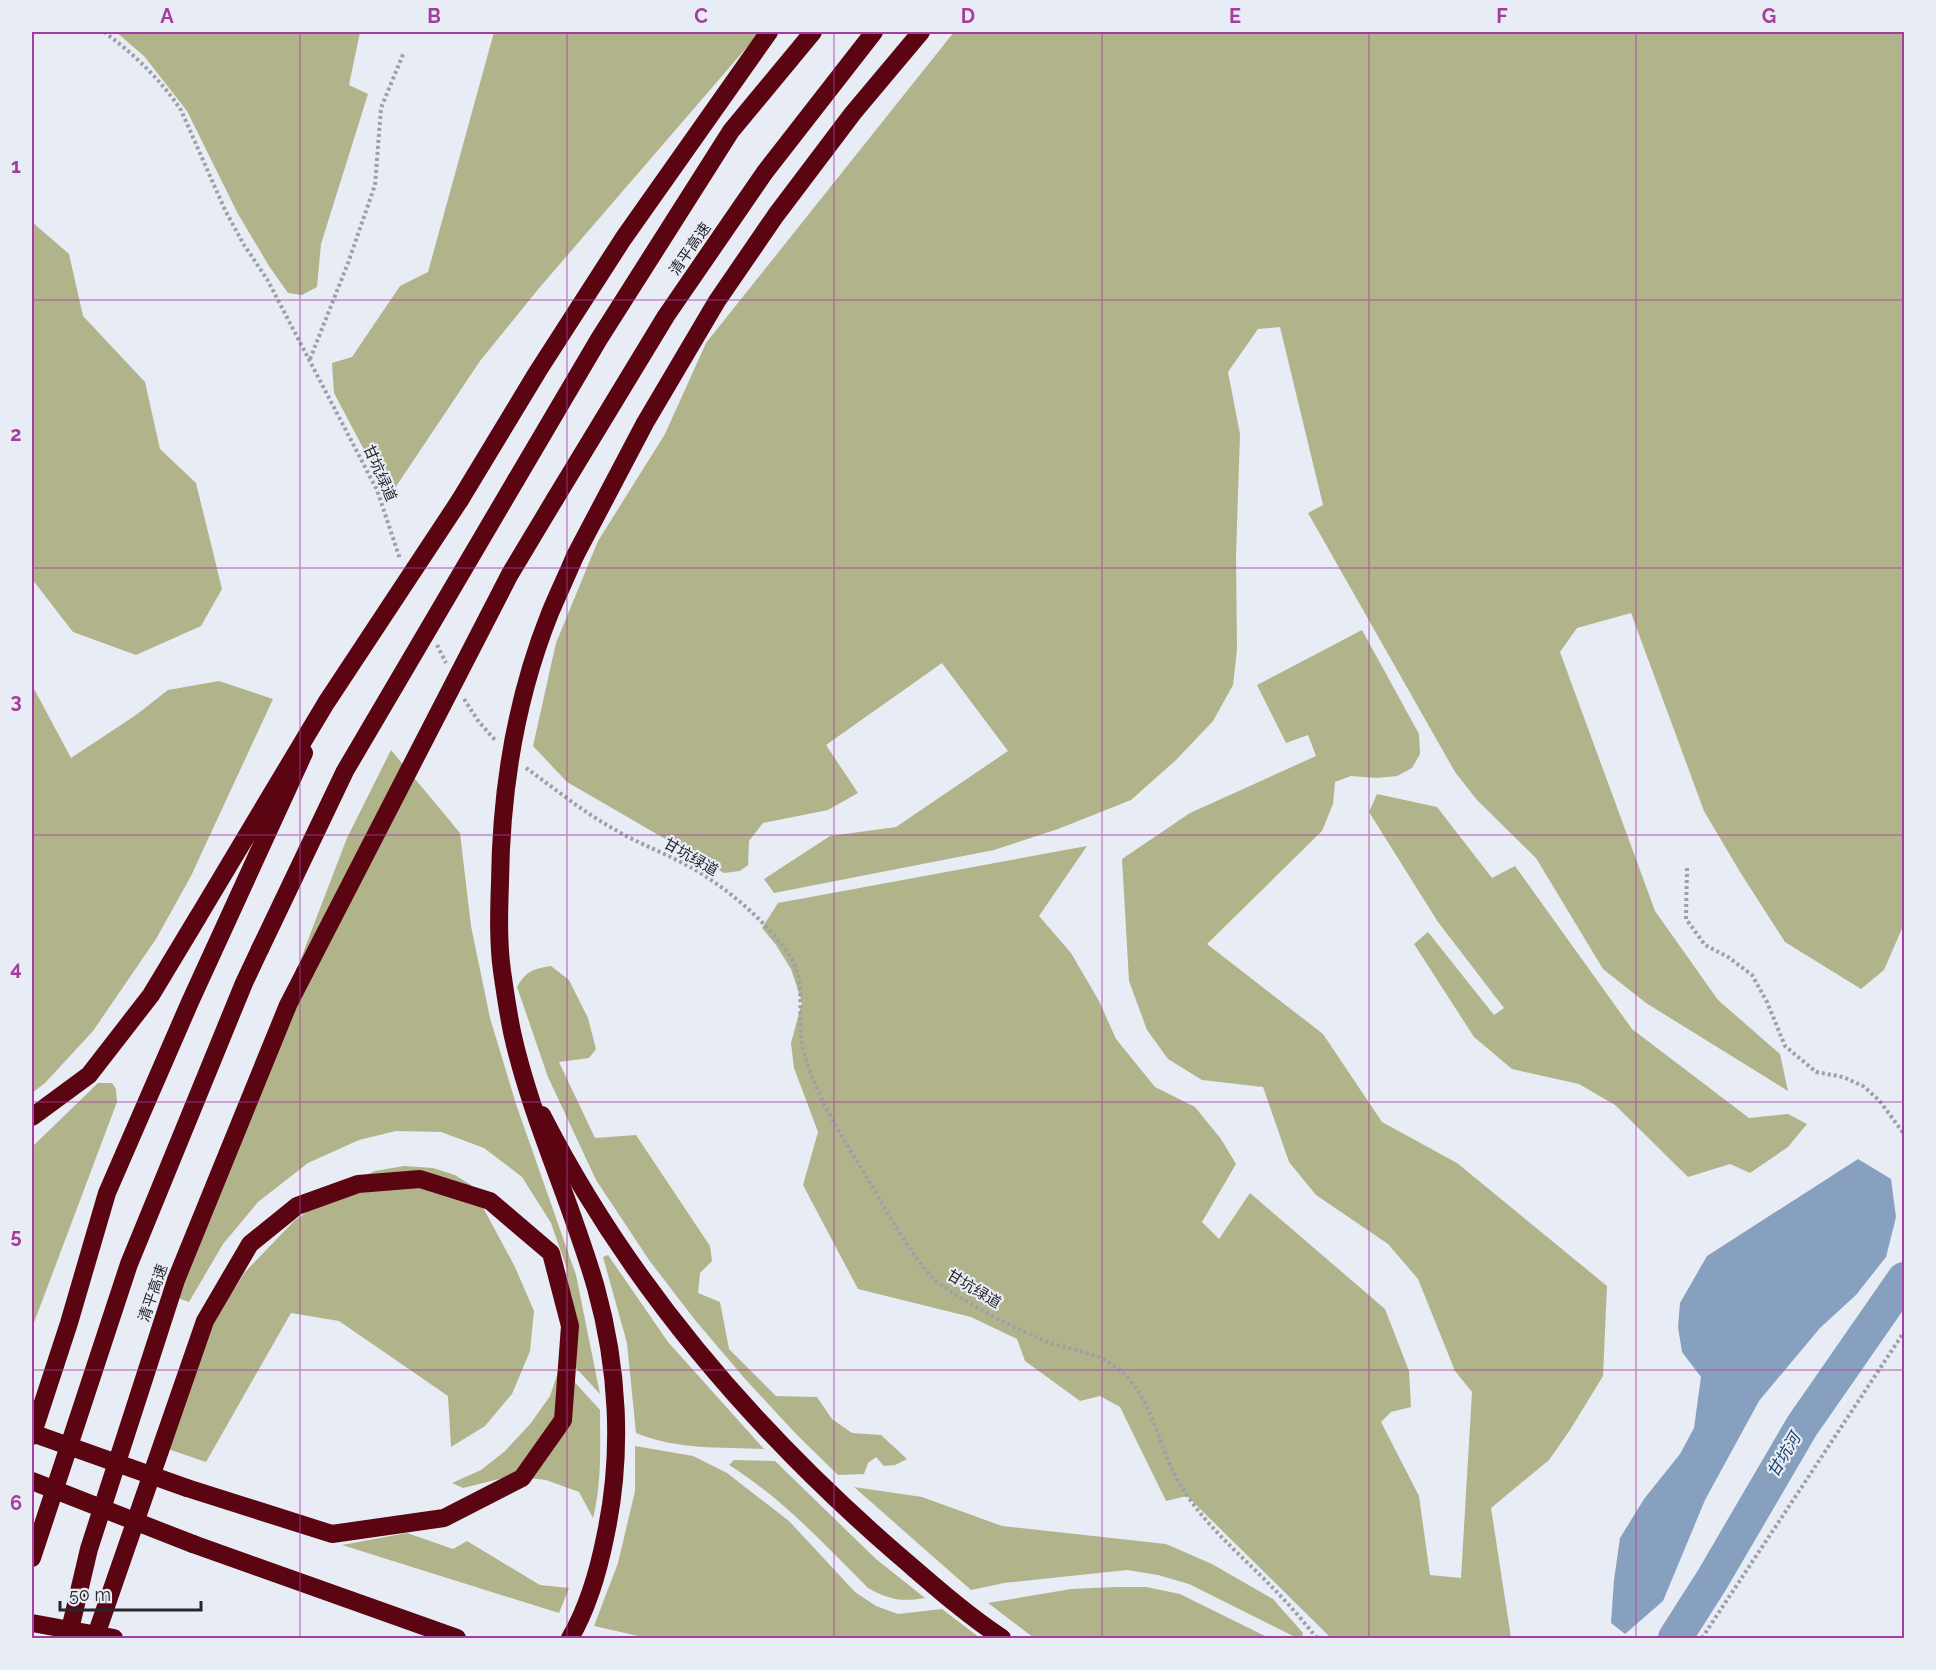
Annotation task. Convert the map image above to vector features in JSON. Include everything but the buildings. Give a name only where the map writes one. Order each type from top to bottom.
[{"type":"highway","points":[[32,1117],[88,1075],[152,994],[326,703],[460,500],[538,371],[623,239],[769,32]]},
{"type":"highway","name":"清平高速","points":[[32,1558],[129,1264],[244,983],[345,771],[599,339],[731,131],[813,32]]},
{"type":"highway","name":"清平高速","points":[[68,1638],[88,1549],[176,1280],[288,1005],[510,574],[555,499],[666,316],[765,172],[873,32]]},
{"type":"highway","points":[[570,1638],[591,1591],[609,1521],[614,1486],[616,1412],[611,1363],[596,1287],[528,1088],[512,1033],[502,968],[499,916],[500,847],[505,787],[516,729],[549,615],[575,556],[640,434],[717,301],[776,215],[853,113],[921,32]]},
{"type":"highway","points":[[95,1638],[205,1321],[250,1244],[297,1206],[358,1184],[420,1179],[490,1201],[551,1253],[570,1326],[563,1420],[522,1478],[444,1518],[332,1534],[187,1488],[32,1434],[69,1323],[106,1192],[326,703]]},
{"type":"highway","points":[[528,1088],[561,1153],[591,1204],[689,1343],[741,1403],[864,1525],[931,1583],[1002,1638]]},
{"type":"highway","points":[[32,1481],[194,1544],[457,1638]]},
{"type":"highway","points":[[32,1623],[114,1638]]},
{"type":"path","name":"甘坑绿道","points":[[104,32],[127,49],[172,97],[181,110],[225,210],[244,245],[267,279],[377,490],[401,562]]},
{"type":"path","points":[[310,360],[348,263],[375,185],[381,108],[404,52]]},
{"type":"path","points":[[435,639],[449,669]]},
{"type":"path","points":[[463,698],[479,722],[498,743]]},
{"type":"path","name":"甘坑绿道","points":[[519,762],[611,828],[692,867],[741,904],[773,935],[797,968],[801,1040],[825,1108],[898,1232],[931,1276],[946,1289],[1027,1332],[1049,1342],[1098,1356],[1128,1377],[1144,1401],[1178,1482],[1200,1514],[1224,1541],[1274,1589],[1317,1638]]},
{"type":"path","points":[[1687,868],[1686,919],[1705,945],[1728,957],[1752,975],[1767,1002],[1785,1046],[1816,1072],[1843,1077],[1863,1086],[1879,1100],[1905,1134]]},
{"type":"path","points":[[1702,1638],[1905,1332]]},
{"type":"green space","points":[[116,32],[360,32],[349,85],[368,94],[321,244],[317,287],[302,295],[288,293],[238,214],[187,111],[144,56]]},
{"type":"green space","points":[[494,32],[760,32],[540,287],[480,361],[389,497],[334,393],[332,363],[352,357],[400,286],[428,272]]},
{"type":"green space","points":[[954,32],[1904,32],[1904,924],[1884,970],[1861,989],[1785,942],[1704,811],[1631,613],[1577,628],[1560,652],[1655,911],[1718,1000],[1780,1054],[1788,1091],[1646,1003],[1603,969],[1536,858],[1477,800],[1455,772],[1308,513],[1323,505],[1280,327],[1258,329],[1228,372],[1240,434],[1236,556],[1237,650],[1233,685],[1213,721],[1176,760],[1131,800],[1058,829],[994,850],[774,893],[764,879],[830,836],[896,827],[1008,751],[942,663],[826,745],[858,793],[828,810],[763,823],[749,841],[748,865],[740,871],[724,873],[567,782],[533,746],[556,643],[598,541],[665,434],[706,343]]},
{"type":"green space","points":[[32,222],[69,254],[83,316],[145,382],[160,449],[196,483],[222,589],[201,626],[136,655],[73,632],[32,579]]},
{"type":"green space","points":[[1362,630],[1419,734],[1420,754],[1412,768],[1397,776],[1376,778],[1351,776],[1335,782],[1333,804],[1322,831],[1207,944],[1323,1034],[1382,1122],[1457,1163],[1607,1286],[1603,1376],[1549,1460],[1491,1508],[1511,1638],[1331,1638],[1187,1496],[1166,1501],[1120,1407],[1100,1396],[1080,1401],[1025,1361],[1017,1339],[971,1317],[858,1289],[803,1185],[818,1132],[794,1068],[791,1043],[802,1002],[791,969],[762,928],[778,903],[1087,846],[1039,916],[1071,953],[1099,1001],[1116,1039],[1155,1087],[1195,1107],[1221,1139],[1236,1164],[1202,1222],[1219,1239],[1250,1193],[1385,1309],[1409,1371],[1411,1407],[1391,1412],[1381,1422],[1419,1496],[1430,1575],[1461,1578],[1472,1392],[1455,1371],[1418,1279],[1388,1244],[1316,1195],[1289,1162],[1263,1087],[1202,1080],[1168,1059],[1147,1030],[1129,981],[1122,859],[1190,813],[1316,756],[1308,735],[1286,743],[1257,685]]},
{"type":"green space","points":[[219,681],[273,699],[191,876],[156,939],[93,1031],[45,1083],[32,1093],[32,685],[71,758],[136,715],[168,690]]},
{"type":"green space","points":[[391,750],[460,833],[471,926],[490,1018],[516,1104],[576,1275],[600,1394],[564,1355],[569,1309],[567,1269],[551,1223],[522,1177],[484,1148],[441,1132],[396,1131],[359,1140],[308,1163],[258,1202],[223,1244],[189,1302],[178,1298],[347,838]]},
{"type":"green space","points":[[1377,794],[1437,807],[1492,878],[1515,866],[1632,1029],[1749,1118],[1788,1114],[1807,1124],[1788,1147],[1750,1173],[1730,1164],[1688,1177],[1615,1105],[1579,1084],[1512,1069],[1474,1037],[1414,944],[1428,932],[1494,1015],[1504,1008],[1438,922],[1369,812]]},
{"type":"green space","points":[[551,966],[569,980],[588,1018],[596,1049],[589,1058],[559,1062],[595,1138],[636,1135],[710,1246],[712,1261],[700,1273],[698,1293],[720,1302],[729,1349],[776,1396],[817,1397],[832,1419],[852,1433],[881,1435],[907,1459],[895,1465],[884,1466],[876,1457],[868,1463],[864,1474],[838,1475],[746,1380],[695,1320],[649,1260],[596,1180],[548,1077],[517,987],[531,972]]},
{"type":"green space","points":[[98,1083],[112,1083],[116,1089],[117,1102],[32,1328],[32,1147]]},
{"type":"green space","points":[[404,1166],[433,1168],[455,1175],[471,1185],[515,1267],[534,1311],[530,1351],[512,1394],[485,1426],[451,1447],[448,1396],[339,1321],[291,1313],[206,1462],[165,1448],[210,1326],[245,1272],[294,1221],[347,1183],[375,1171]]},
{"type":"green space","points":[[608,1255],[668,1342],[764,1449],[683,1445],[636,1433],[627,1343],[603,1257]]},
{"type":"green space","points":[[560,1366],[600,1410],[599,1478],[593,1518],[579,1492],[546,1480],[511,1476],[463,1488],[452,1483],[481,1470],[505,1451],[531,1423],[550,1396]]},
{"type":"green space","points":[[635,1446],[693,1456],[727,1473],[789,1521],[855,1592],[876,1606],[898,1614],[942,1609],[980,1638],[647,1638],[594,1626],[618,1563],[635,1491]]},
{"type":"green space","points":[[734,1460],[775,1461],[876,1559],[925,1598],[896,1599],[868,1588],[785,1507],[729,1465]]},
{"type":"green space","points":[[854,1487],[922,1497],[1002,1526],[1166,1544],[1212,1564],[1273,1599],[1303,1633],[1302,1637],[1297,1638],[1189,1584],[1158,1575],[1127,1570],[1004,1583],[971,1590]]},
{"type":"green space","points":[[407,1533],[453,1549],[467,1541],[540,1585],[569,1588],[559,1613],[342,1545]]},
{"type":"green space","points":[[1146,1587],[1180,1594],[1269,1638],[1034,1638],[988,1603],[1071,1589]]},
{"type":"water","points":[[1858,1159],[1891,1179],[1896,1217],[1886,1257],[1856,1295],[1820,1328],[1759,1401],[1705,1500],[1663,1601],[1625,1634],[1611,1623],[1620,1538],[1644,1499],[1680,1454],[1694,1428],[1701,1377],[1682,1352],[1678,1327],[1680,1303],[1707,1256]]},
{"type":"waterway","name":"甘坑河","points":[[1675,1638],[1712,1580],[1802,1426],[1904,1279]]}]
